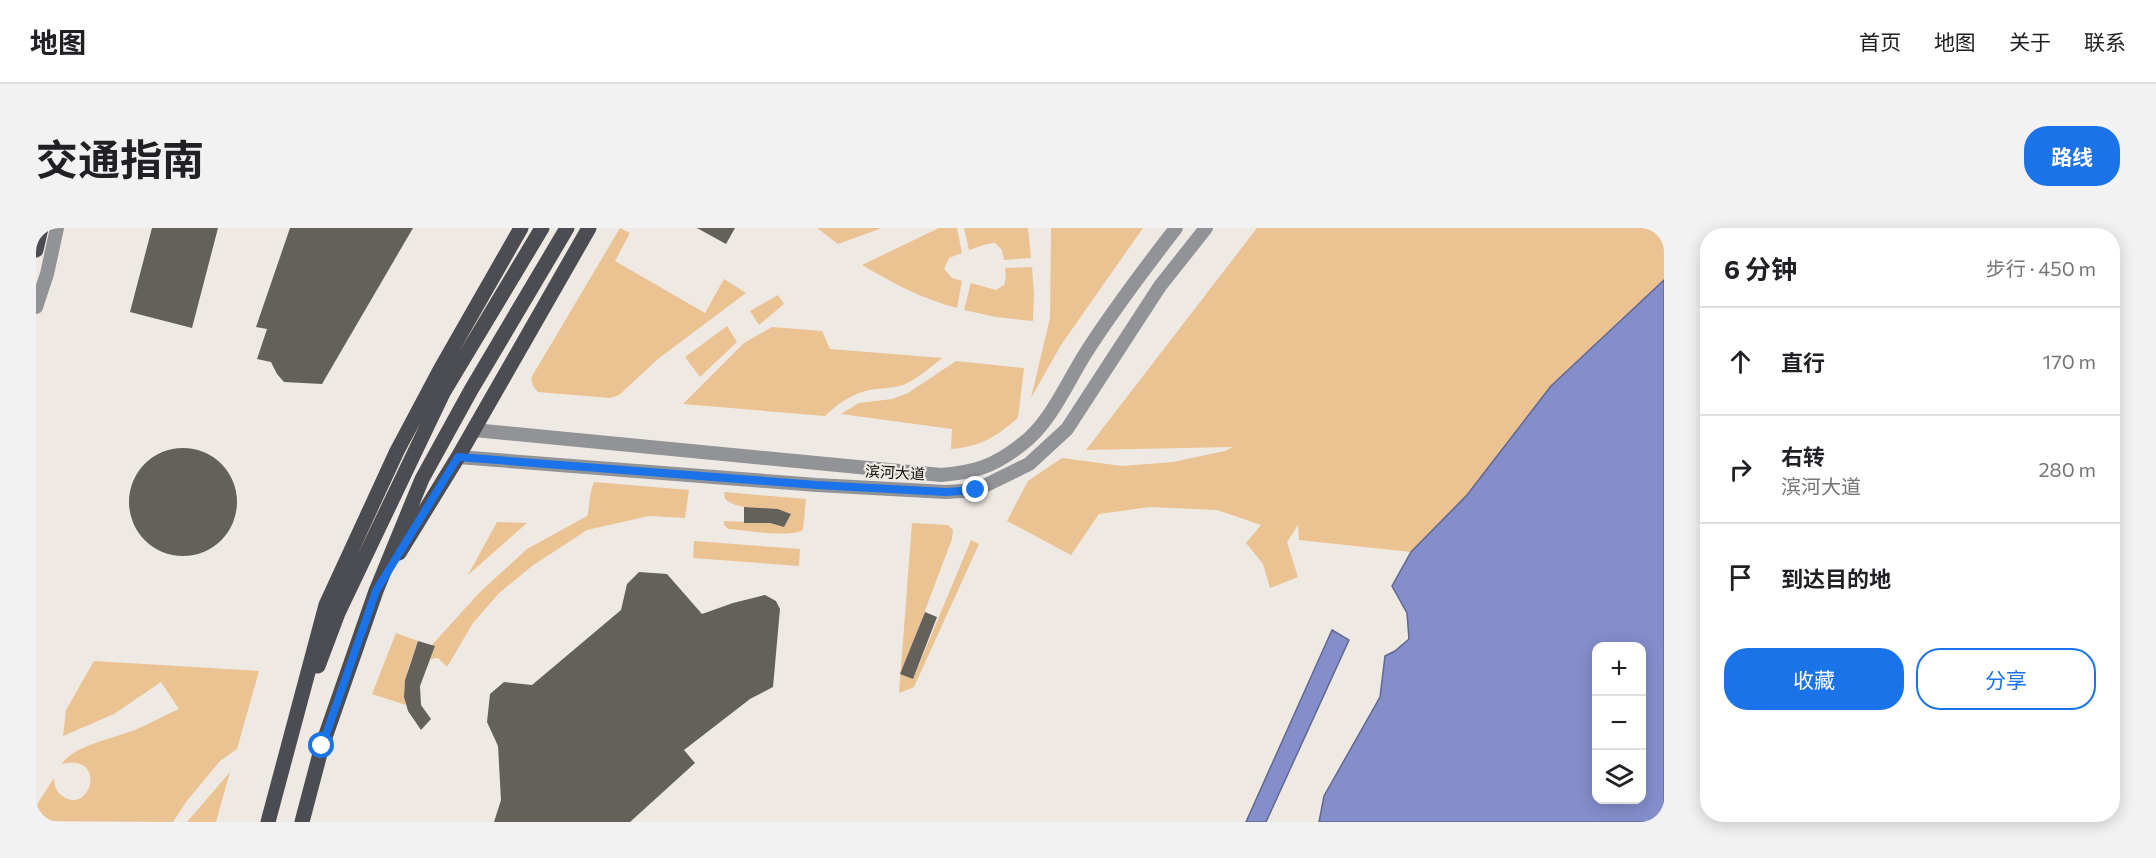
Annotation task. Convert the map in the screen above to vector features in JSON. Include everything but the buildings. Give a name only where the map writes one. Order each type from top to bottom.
[{"type":"main road","points":[[36,250],[41,228]]},
{"type":"main road","points":[[268,822],[326,605],[397,451],[521,228]]},
{"type":"main road","points":[[288,748],[338,613],[443,393],[542,228]]},
{"type":"main road","points":[[302,822],[322,746],[376,591],[422,479],[471,390],[567,228]]},
{"type":"main road","points":[[376,591],[474,430],[590,228]]},
{"type":"street","points":[[36,307],[47,274],[57,228]]},
{"type":"street","name":"滨河大道","points":[[474,430],[941,475],[971,472],[999,461],[1023,444],[1042,424],[1088,350],[1145,267],[1176,228]]},
{"type":"street","name":"滨河大道","points":[[458,457],[817,485],[946,492],[976,490],[1029,464],[1067,429],[1160,286],[1206,228]]},
{"type":"shaded area","points":[[620,228],[630,233],[615,261],[705,313],[724,279],[746,293],[658,359],[619,395],[610,398],[538,392],[531,378]]},
{"type":"shaded area","points":[[817,228],[882,228],[838,244]]},
{"type":"shaded area","points":[[939,228],[957,228],[962,253],[949,258],[944,269],[952,278],[962,281],[957,308],[908,290],[862,265]]},
{"type":"shaded area","points":[[964,228],[1028,228],[1031,258],[1004,260],[1002,250],[995,243],[969,250]]},
{"type":"shaded area","points":[[1051,228],[1143,228],[1061,345],[1031,398],[1050,318]]},
{"type":"shaded area","points":[[1257,228],[1664,228],[1664,280],[1551,386],[1467,495],[1411,552],[1299,540],[1298,525],[1287,542],[1298,577],[1270,588],[1263,564],[1246,543],[1261,525],[1217,510],[1150,507],[1099,514],[1071,555],[1007,521],[1028,481],[1062,458],[1122,466],[1173,462],[1225,451],[1233,447],[1086,450]]},
{"type":"shaded area","points":[[1032,267],[1033,321],[996,317],[964,310],[971,283],[996,290],[1004,285],[1005,268]]},
{"type":"shaded area","points":[[778,295],[784,304],[759,325],[750,311]]},
{"type":"shaded area","points":[[727,326],[737,342],[700,377],[685,357]]},
{"type":"shaded area","points":[[772,327],[822,331],[830,349],[942,358],[908,383],[859,393],[843,401],[825,416],[683,404],[744,343]]},
{"type":"shaded area","points":[[956,361],[1024,368],[1018,418],[987,440],[971,446],[951,449],[952,429],[841,414],[859,403],[892,399],[908,393]]},
{"type":"shaded area","points":[[594,482],[689,490],[685,518],[649,516],[587,530],[532,566],[499,593],[473,623],[447,667],[438,658],[430,659],[435,647],[431,646],[480,592],[527,549],[587,516]]},
{"type":"shaded area","points":[[724,492],[806,499],[803,530],[778,533],[728,529],[724,521],[770,523],[784,527],[791,514],[775,509],[732,504],[725,499]]},
{"type":"shaded area","points":[[497,522],[527,523],[468,575]]},
{"type":"shaded area","points":[[912,523],[948,525],[953,530],[952,539],[901,674],[913,679],[971,540],[979,544],[914,687],[899,693]]},
{"type":"shaded area","points":[[694,541],[800,549],[799,566],[693,558]]},
{"type":"shaded area","points":[[396,633],[418,641],[405,681],[406,705],[372,694]]},
{"type":"shaded area","points":[[94,661],[259,671],[237,749],[220,761],[186,802],[173,822],[36,821],[36,806],[54,778],[59,793],[71,800],[80,798],[90,784],[90,775],[86,767],[77,763],[62,764],[68,757],[85,747],[137,729],[179,709],[161,682],[114,714],[63,736],[66,710]]},
{"type":"shaded area","points":[[230,772],[216,822],[187,822]]},
{"type":"water","points":[[1664,280],[1664,822],[1319,822],[1324,796],[1380,697],[1385,656],[1409,639],[1407,613],[1392,586],[1411,552],[1467,495],[1551,386]]},
{"type":"water","points":[[1332,630],[1349,640],[1266,822],[1246,822]]},
{"type":"route","points":[[322,746],[376,591],[458,457],[817,485],[946,492],[976,490]]}]
